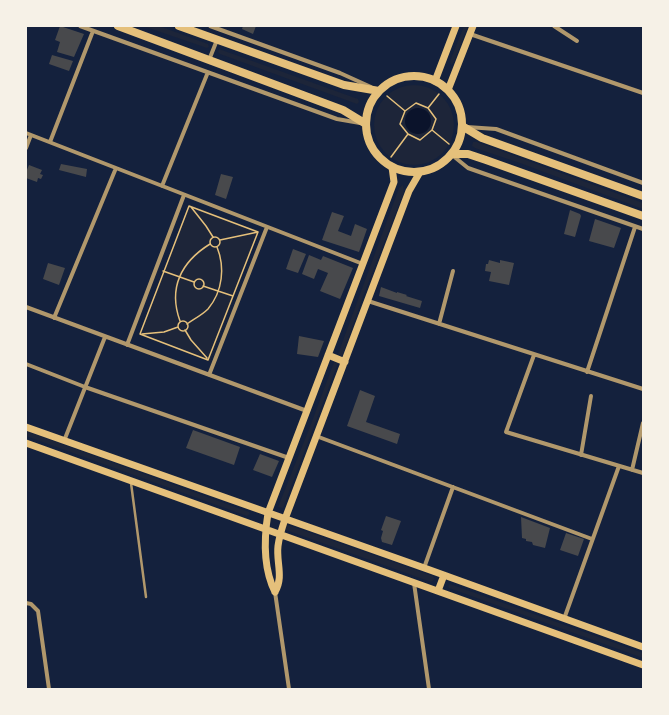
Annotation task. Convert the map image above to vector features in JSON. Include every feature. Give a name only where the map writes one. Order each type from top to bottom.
[{"type":"main road","points":[[118,26],[343,110],[366,124]]},
{"type":"main road","points":[[179,26],[190,28],[217,40],[344,85],[379,91]]},
{"type":"main road","points":[[435,81],[456,26]]},
{"type":"main road","points":[[448,90],[473,26]]},
{"type":"main road","points":[[411,76],[423,77],[435,81],[448,90],[456,100],[461,113],[461,136],[457,146],[452,154],[443,163],[432,169],[420,172],[406,171],[392,166],[382,159],[373,149],[368,137],[366,124],[372,101],[379,91],[389,83],[400,78],[411,76]]},
{"type":"main road","points":[[462,126],[482,138],[643,196]]},
{"type":"main road","points":[[452,154],[468,154],[643,216]]},
{"type":"main road","points":[[275,592],[271,584],[264,539],[268,512],[394,182],[392,166]]},
{"type":"main road","points":[[275,592],[279,585],[280,575],[278,547],[285,519],[409,191],[420,172]]},
{"type":"main road","points":[[328,355],[345,362]]},
{"type":"main road","points":[[26,427],[268,512],[643,647]]},
{"type":"main road","points":[[26,443],[643,665]]},
{"type":"main road","points":[[438,591],[444,575]]},
{"type":"street","points":[[80,26],[337,119],[366,124]]},
{"type":"street","points":[[205,35],[209,26],[340,73],[379,91]]},
{"type":"street","points":[[554,26],[577,41]]},
{"type":"street","points":[[50,142],[93,31]]},
{"type":"street","points":[[470,34],[643,93]]},
{"type":"street","points":[[209,60],[217,40]]},
{"type":"street","points":[[162,186],[208,72]]},
{"type":"street","points":[[462,126],[496,129],[643,183]]},
{"type":"street","points":[[26,133],[363,264]]},
{"type":"street","points":[[26,148],[31,135]]},
{"type":"street","points":[[452,154],[468,168],[643,230]]},
{"type":"street","points":[[54,318],[116,168]]},
{"type":"street","points":[[127,345],[184,194]]},
{"type":"street","points":[[209,375],[267,227]]},
{"type":"street","points":[[587,372],[635,227]]},
{"type":"street","points":[[439,324],[453,271]]},
{"type":"street","points":[[368,301],[587,372],[643,388]]},
{"type":"street","points":[[26,308],[307,411]]},
{"type":"street","points":[[64,441],[105,337]]},
{"type":"street","points":[[534,355],[506,432],[643,473]]},
{"type":"street","points":[[26,364],[85,387],[289,458]]},
{"type":"street","points":[[581,455],[591,396]]},
{"type":"street","points":[[632,470],[643,423]]},
{"type":"street","points":[[316,436],[592,539]]},
{"type":"street","points":[[564,619],[619,466]]},
{"type":"street","points":[[424,568],[453,487]]},
{"type":"street","points":[[414,583],[429,689]]},
{"type":"street","points":[[275,592],[289,689]]},
{"type":"street","points":[[26,603],[31,604],[38,611],[49,689]]},
{"type":"lane","points":[[131,480],[146,597]]},
{"type":"path","points":[[428,108],[439,94]]},
{"type":"path","points":[[387,96],[405,111]]},
{"type":"path","points":[[416,103],[428,108],[436,118],[432,130],[420,140],[408,134],[400,124],[405,111],[416,103]]},
{"type":"path","points":[[432,130],[449,144]]},
{"type":"path","points":[[391,158],[408,134]]},
{"type":"path","points":[[189,206],[258,232]]},
{"type":"path","points":[[189,206],[213,237],[220,240],[258,232]]},
{"type":"path","points":[[140,334],[189,206]]},
{"type":"path","points":[[208,360],[258,232]]},
{"type":"path","points":[[178,327],[178,323],[180,321],[175,296],[180,277],[187,263],[192,257],[210,244],[210,240],[213,237]]},
{"type":"path","points":[[185,330],[188,327],[188,324],[207,309],[218,291],[222,263],[217,246],[219,245],[220,240]]},
{"type":"path","points":[[210,244],[213,247],[217,246]]},
{"type":"path","points":[[164,271],[194,282]]},
{"type":"path","points":[[194,282],[196,279],[200,279],[203,282],[203,286]]},
{"type":"path","points":[[194,282],[194,287],[197,289],[202,288],[203,286],[234,296]]},
{"type":"path","points":[[180,321],[184,321],[188,324]]},
{"type":"path","points":[[140,334],[164,332],[178,327]]},
{"type":"path","points":[[178,327],[181,330],[185,330],[191,340],[208,360]]},
{"type":"path","points":[[140,334],[208,360]]},
{"type":"shaded area","points":[[143,26],[159,26],[208,44],[209,47],[207,48]]},
{"type":"shaded area","points":[[464,26],[468,26],[454,62],[451,65],[450,61]]},
{"type":"shaded area","points":[[219,49],[358,99],[359,102],[357,104],[220,54],[218,52]]},
{"type":"shaded area","points":[[414,85],[429,88],[442,97],[451,110],[454,125],[451,140],[442,153],[429,162],[414,165],[399,162],[386,153],[377,140],[374,125],[377,110],[386,97],[399,88]]},
{"type":"shaded area","points":[[418,108],[427,112],[431,121],[427,130],[418,134],[409,130],[405,121],[409,112]]},
{"type":"shaded area","points":[[473,142],[477,142],[643,203],[643,209],[520,163],[475,148],[472,146]]},
{"type":"shaded area","points":[[403,185],[404,192],[364,294],[342,356],[338,354],[399,188]]},
{"type":"shaded area","points":[[189,204],[259,231],[210,362],[139,335]]},
{"type":"shaded area","points":[[334,362],[338,363],[283,508],[278,507],[311,424]]},
{"type":"shaded area","points":[[26,431],[249,512],[250,514],[247,516],[26,436]]},
{"type":"shaded area","points":[[288,525],[433,576],[435,579],[431,582],[286,530],[284,526]]},
{"type":"shaded area","points":[[450,584],[643,653],[643,658],[449,588],[448,586]]},
{"type":"building","points":[[60,26],[84,34],[74,57],[57,52],[60,42],[55,40]]},
{"type":"building","points":[[243,26],[256,26],[253,34],[242,29]]},
{"type":"building","points":[[52,55],[73,61],[69,71],[49,64]]},
{"type":"building","points":[[61,164],[87,169],[86,177],[59,170]]},
{"type":"building","points":[[29,165],[42,170],[40,174],[43,175],[41,179],[38,178],[37,182],[26,178],[26,172]]},
{"type":"building","points":[[221,174],[233,177],[226,199],[215,195]]},
{"type":"building","points":[[570,210],[580,214],[581,216],[575,237],[564,234]]},
{"type":"building","points":[[332,212],[344,216],[338,231],[351,236],[355,224],[367,229],[359,252],[322,240]]},
{"type":"building","points":[[595,219],[621,228],[614,248],[589,241]]},
{"type":"building","points":[[293,249],[306,254],[298,273],[286,269]]},
{"type":"building","points":[[309,255],[321,260],[323,256],[353,268],[340,299],[320,291],[328,273],[318,269],[314,279],[302,274]]},
{"type":"building","points":[[489,260],[500,263],[500,260],[514,263],[509,285],[489,281],[491,272],[485,271],[486,264],[488,264]]},
{"type":"building","points":[[48,263],[65,268],[59,285],[43,279]]},
{"type":"building","points":[[381,287],[422,301],[420,308],[379,296]]},
{"type":"building","points":[[299,336],[324,341],[318,357],[297,354]]},
{"type":"building","points":[[360,390],[375,396],[366,422],[400,434],[397,444],[347,426]]},
{"type":"building","points":[[193,430],[240,447],[234,465],[186,448]]},
{"type":"building","points":[[260,454],[279,461],[272,477],[253,470]]},
{"type":"building","points":[[386,516],[401,521],[392,545],[382,542],[381,538],[383,531],[381,530]]},
{"type":"building","points":[[521,517],[550,528],[545,548],[533,545],[532,542],[526,541],[526,539],[522,538]]},
{"type":"building","points":[[566,533],[584,539],[578,556],[560,550]]}]
